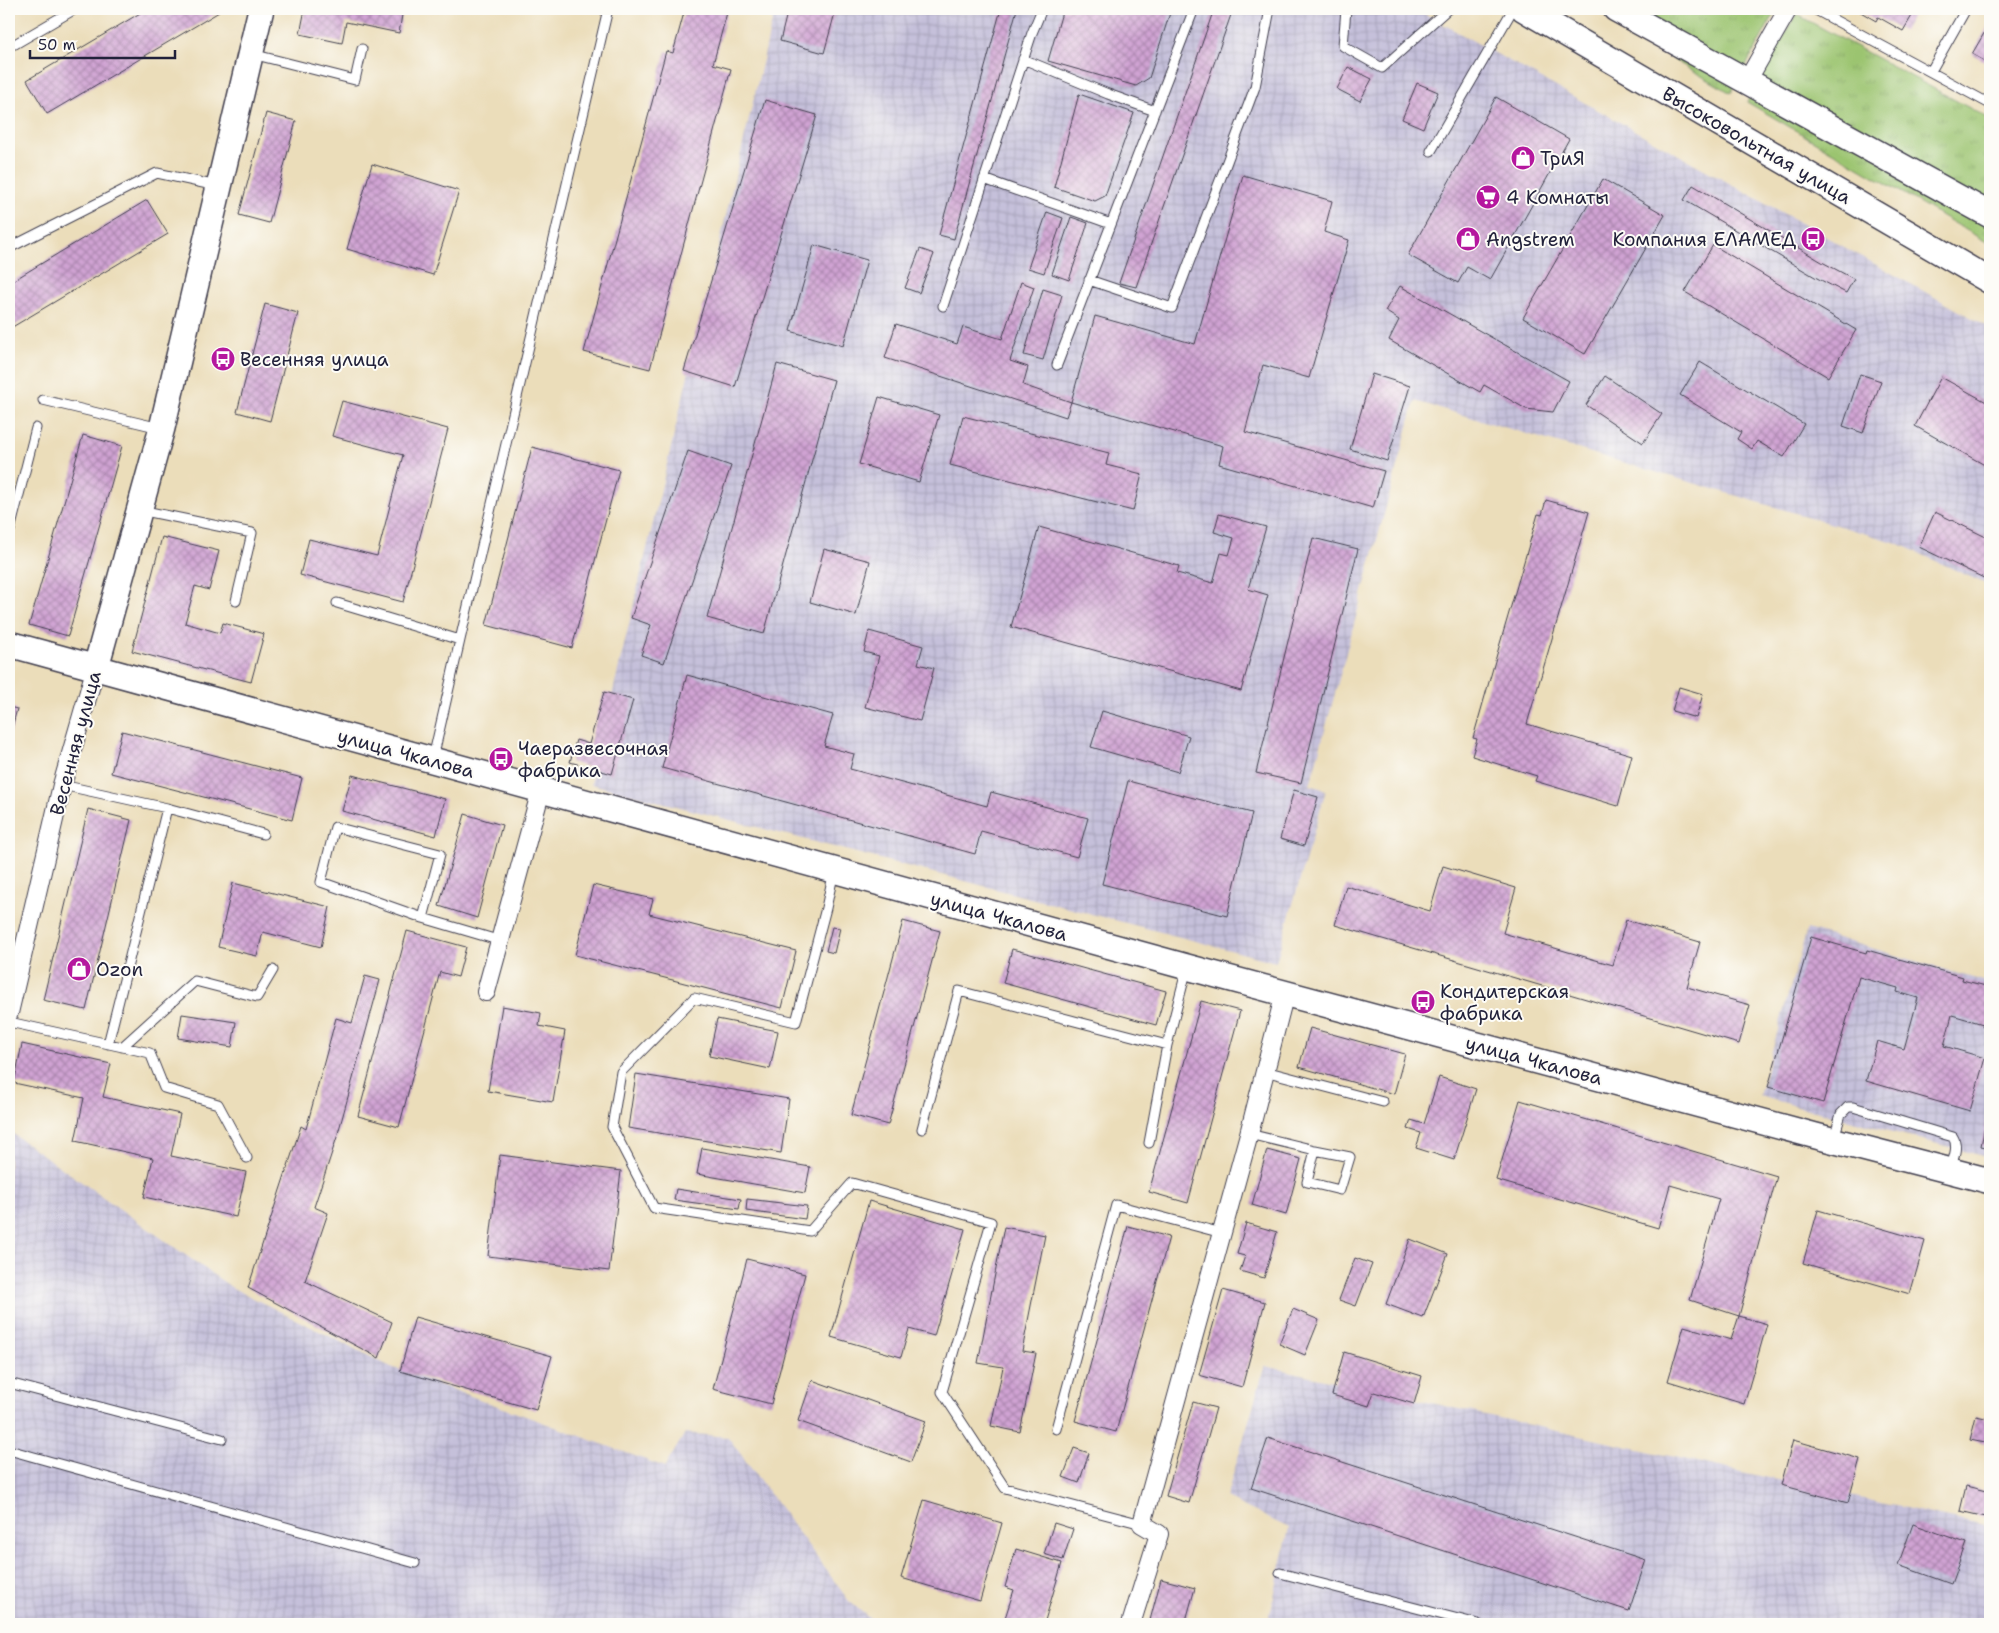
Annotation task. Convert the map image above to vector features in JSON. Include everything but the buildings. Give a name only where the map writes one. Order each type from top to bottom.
[{"type":"street","name":"Весенняя улица","points":[[9,1013],[62,785],[162,428],[261,9]]},
{"type":"street","name":"Высоковольтная улица","points":[[1524,9],[1990,281]]},
{"type":"street","points":[[1616,9],[1990,214]]},
{"type":"street","points":[[1747,81],[1788,9]]},
{"type":"street","name":"улица Чкалова","points":[[9,644],[1187,967],[1990,1181]]},
{"type":"street","points":[[486,992],[541,790]]},
{"type":"street","points":[[1131,1624],[1159,1534],[1142,1524],[1249,1134],[1285,993]]},
{"type":"lane","points":[[15,44],[75,9]]},
{"type":"lane","points":[[432,760],[608,9]]},
{"type":"lane","points":[[944,306],[1023,59],[1042,9]]},
{"type":"lane","points":[[1057,365],[1194,9]]},
{"type":"lane","points":[[1090,280],[1172,308],[1255,87],[1270,9]]},
{"type":"lane","points":[[1346,9],[1343,46],[1382,68],[1448,9]]},
{"type":"lane","points":[[1431,151],[1512,9]]},
{"type":"lane","points":[[1814,9],[1990,104]]},
{"type":"lane","points":[[1930,71],[1966,9]]},
{"type":"lane","points":[[250,54],[354,80],[362,49]]},
{"type":"lane","points":[[1023,59],[1108,94],[1155,110]]},
{"type":"lane","points":[[9,248],[157,173],[220,186]]},
{"type":"lane","points":[[984,179],[1111,224]]},
{"type":"lane","points":[[43,400],[162,428]]},
{"type":"lane","points":[[9,534],[36,428]]},
{"type":"lane","points":[[140,510],[252,533],[236,601]]},
{"type":"lane","points":[[337,603],[460,640]]},
{"type":"lane","points":[[62,785],[167,808],[263,834]]},
{"type":"lane","points":[[108,1044],[167,808]]},
{"type":"lane","points":[[423,918],[440,854],[335,827],[321,882],[423,918],[501,941]]},
{"type":"lane","points":[[834,871],[796,1022],[694,998],[621,1072],[612,1127],[654,1208],[810,1231],[852,1183],[991,1222],[942,1392],[1005,1488],[1142,1524]]},
{"type":"lane","points":[[1149,1143],[1167,1045],[1187,967]]},
{"type":"lane","points":[[122,1047],[195,981],[257,997],[273,970]]},
{"type":"lane","points":[[922,1129],[959,991],[1167,1045]]},
{"type":"lane","points":[[9,1022],[150,1053],[164,1088],[218,1104],[247,1158]]},
{"type":"lane","points":[[1265,1071],[1383,1102]]},
{"type":"lane","points":[[1833,1140],[1840,1114],[1848,1107],[1853,1107],[1953,1137],[1956,1141],[1956,1147],[1950,1170]]},
{"type":"lane","points":[[1249,1134],[1350,1157],[1340,1190],[1307,1182],[1315,1150]]},
{"type":"lane","points":[[1056,1429],[1116,1206],[1222,1233]]},
{"type":"lane","points":[[9,1383],[222,1440]]},
{"type":"lane","points":[[9,1450],[414,1563]]},
{"type":"lane","points":[[1280,1573],[1478,1624]]},
{"type":"shaded area","points":[[775,9],[1416,9],[1990,328],[1990,586],[1897,543],[1415,401],[1310,785],[1326,790],[1276,962],[591,784]]},
{"type":"shaded area","points":[[1807,929],[1990,983],[1990,1158],[1759,1096]]},
{"type":"shaded area","points":[[9,1131],[231,1287],[391,1367],[665,1467],[685,1433],[728,1437],[849,1601],[876,1624],[9,1624]]},
{"type":"shaded area","points":[[1265,1366],[1990,1527],[1990,1624],[1268,1624],[1289,1528],[1226,1498]]},
{"type":"green space","points":[[1621,9],[1777,9],[1731,93],[1674,60],[1662,44]]},
{"type":"green space","points":[[1796,14],[1990,119],[1990,244],[1747,102]]},
{"type":"place","name":"ТриЯ","points":[[1523,158]]},
{"type":"place","name":"4 Комнаты","points":[[1488,197]]},
{"type":"place","name":"Angstrem","points":[[1468,239]]},
{"type":"place","name":"Компания ЕЛАМЕД","points":[[1813,239]]},
{"type":"place","name":"Весенняя улица","points":[[223,359]]},
{"type":"place","name":"Чаеразвесочная фабрика","points":[[501,759]]},
{"type":"place","name":"Ozon","points":[[79,969]]},
{"type":"place","name":"Кондитерская фабрика","points":[[1423,1002]]}]
